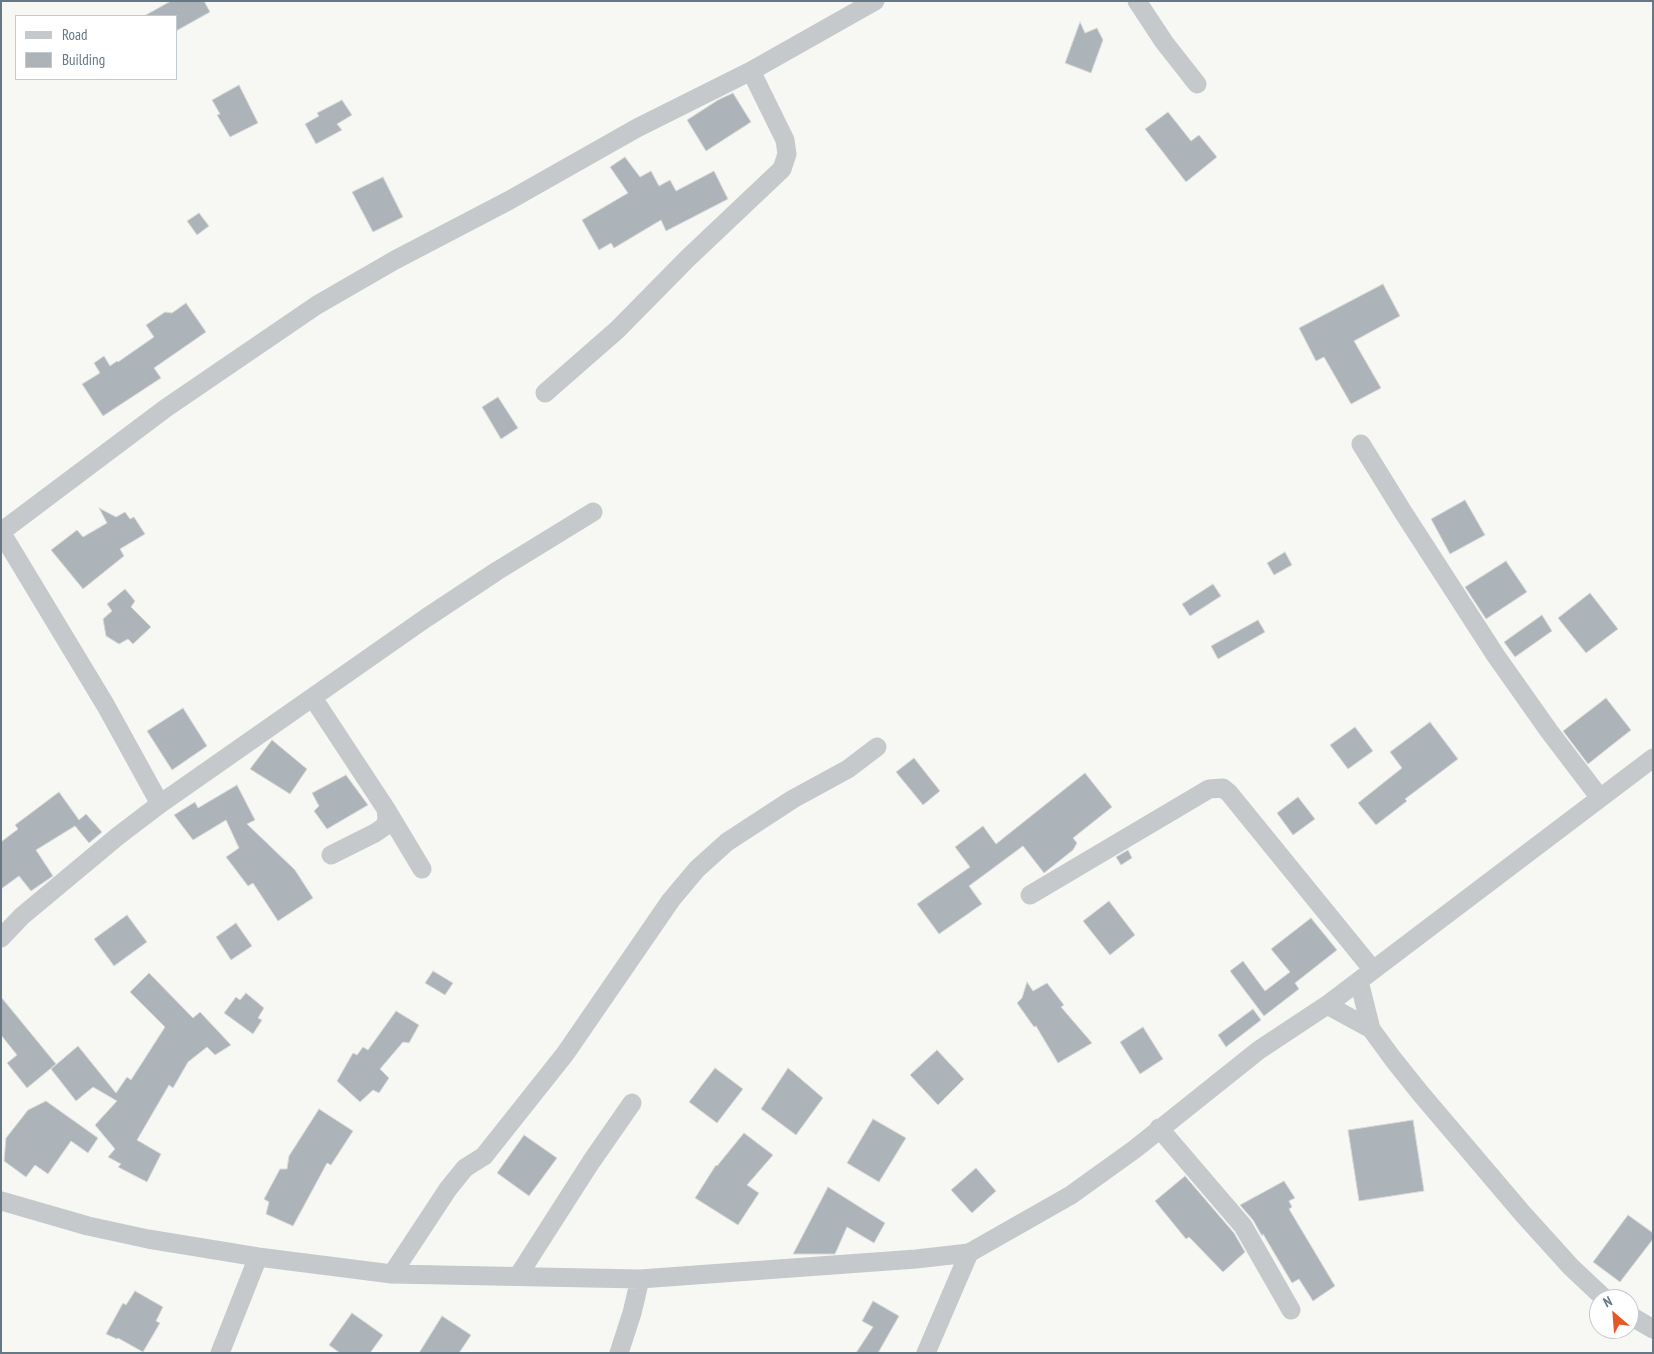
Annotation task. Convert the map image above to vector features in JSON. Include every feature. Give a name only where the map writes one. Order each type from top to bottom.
[{"type":"street","points":[[160,804],[106,706],[1,532],[166,408],[317,305],[395,260],[508,201],[637,128],[751,71],[875,1]]},
{"type":"street","points":[[1137,1],[1164,42],[1197,84]]},
{"type":"street","points":[[544,392],[617,330],[688,258],[782,170],[787,154],[785,140],[751,71]]},
{"type":"street","points":[[1362,444],[1403,512],[1496,656],[1600,798]]},
{"type":"street","points":[[1,938],[29,911],[118,836],[229,754],[313,698],[426,618],[593,512]]},
{"type":"street","points":[[313,698],[386,809],[422,869]]},
{"type":"street","points":[[392,1274],[448,1188],[465,1168],[484,1156],[565,1054],[671,900],[697,869],[727,842],[793,799],[848,769],[878,747]]},
{"type":"street","points":[[1,1201],[88,1226],[148,1238],[258,1256],[392,1274],[640,1279],[916,1259],[970,1253],[1071,1195],[1135,1149],[1258,1050],[1327,1005],[1653,758]]},
{"type":"street","points":[[1030,895],[1209,789],[1223,788],[1229,793],[1366,976],[1371,1029]]},
{"type":"street","points":[[331,856],[368,838],[384,826],[387,819],[386,809]]},
{"type":"street","points":[[1327,1005],[1371,1029],[1421,1094],[1523,1214],[1571,1267],[1594,1289]]},
{"type":"street","points":[[518,1276],[591,1162],[632,1103]]},
{"type":"street","points":[[1160,1128],[1243,1226],[1291,1310]]},
{"type":"street","points":[[926,1353],[970,1253]]},
{"type":"street","points":[[220,1353],[258,1256]]},
{"type":"street","points":[[619,1353],[632,1313],[640,1279]]},
{"type":"street","points":[[1639,1321],[1653,1329]]},
{"type":"building","points":[[171,1],[204,1],[210,12],[178,30],[178,15],[146,15]]},
{"type":"building","points":[[1080,22],[1085,33],[1097,28],[1103,40],[1091,73],[1065,63]]},
{"type":"building","points":[[239,85],[258,123],[230,137],[217,115],[220,114],[212,100]]},
{"type":"building","points":[[733,93],[751,122],[706,151],[687,120],[718,100]]},
{"type":"building","points":[[342,100],[352,115],[337,124],[342,130],[316,144],[305,124],[319,116],[317,113]]},
{"type":"building","points":[[1168,112],[1191,141],[1199,135],[1217,157],[1186,182],[1145,129]]},
{"type":"building","points":[[625,157],[640,177],[651,171],[659,186],[670,180],[676,191],[714,171],[728,199],[666,231],[661,220],[614,248],[611,243],[599,250],[582,220],[628,193],[610,167]]},
{"type":"building","points":[[383,177],[403,217],[373,232],[352,192]]},
{"type":"building","points":[[199,213],[209,226],[197,235],[187,221]]},
{"type":"building","points":[[1383,284],[1400,316],[1354,341],[1381,388],[1351,404],[1324,357],[1316,361],[1299,328]]},
{"type":"building","points":[[186,303],[206,332],[154,368],[161,378],[103,416],[82,384],[100,373],[94,363],[104,356],[110,366],[118,362],[154,337],[146,325],[165,312],[172,313]]},
{"type":"building","points":[[498,397],[518,428],[501,439],[482,407]]},
{"type":"building","points":[[1465,500],[1485,535],[1450,554],[1431,519]]},
{"type":"building","points":[[99,508],[116,517],[125,512],[130,519],[134,517],[145,534],[120,549],[124,556],[83,589],[51,550],[77,530],[83,537],[107,523]]},
{"type":"building","points":[[1285,552],[1292,565],[1274,575],[1267,563]]},
{"type":"building","points":[[1506,561],[1527,592],[1486,619],[1465,587]]},
{"type":"building","points":[[1213,584],[1221,596],[1190,616],[1182,604]]},
{"type":"building","points":[[125,589],[135,601],[131,607],[151,627],[133,644],[128,639],[119,644],[106,636],[103,619],[112,611],[107,604]]},
{"type":"building","points":[[1590,593],[1618,629],[1586,653],[1558,618]]},
{"type":"building","points":[[1542,615],[1552,631],[1515,657],[1504,642]]},
{"type":"building","points":[[1258,620],[1265,632],[1218,659],[1211,646]]},
{"type":"building","points":[[1606,698],[1631,730],[1588,764],[1563,731]]},
{"type":"building","points":[[183,708],[207,746],[172,770],[147,731]]},
{"type":"building","points":[[1430,722],[1458,759],[1405,799],[1407,801],[1376,825],[1358,803],[1402,768],[1390,752]]},
{"type":"building","points":[[1355,727],[1373,751],[1348,769],[1330,745]]},
{"type":"building","points":[[272,740],[307,769],[290,794],[250,769]]},
{"type":"building","points":[[914,758],[940,791],[923,805],[896,772]]},
{"type":"building","points":[[1085,773],[1112,807],[1073,838],[1077,843],[1073,850],[1044,873],[1023,846],[969,886],[982,904],[939,934],[917,904],[970,867],[955,847],[983,826],[996,844]]},
{"type":"building","points":[[346,775],[368,805],[327,829],[314,811],[319,806],[312,793]]},
{"type":"building","points":[[237,785],[255,820],[247,824],[295,870],[313,898],[278,921],[253,883],[248,886],[226,857],[239,848],[226,820],[193,840],[174,815],[195,802],[198,808]]},
{"type":"building","points":[[59,792],[79,820],[86,814],[102,832],[89,843],[75,826],[36,850],[53,876],[31,891],[19,876],[1,889],[1,842],[18,829],[15,825]]},
{"type":"building","points":[[1298,797],[1315,819],[1293,835],[1277,813]]},
{"type":"building","points":[[1128,850],[1132,858],[1121,865],[1116,857]]},
{"type":"building","points":[[1109,901],[1135,935],[1110,955],[1083,921]]},
{"type":"building","points":[[127,915],[147,942],[114,966],[94,939]]},
{"type":"building","points":[[1311,918],[1337,950],[1295,983],[1299,989],[1264,1016],[1230,971],[1243,961],[1265,991],[1290,972],[1271,949]]},
{"type":"building","points":[[236,923],[252,946],[231,960],[216,937]]},
{"type":"building","points":[[433,971],[453,983],[445,995],[425,983]]},
{"type":"building","points":[[149,973],[193,1018],[200,1012],[231,1045],[215,1055],[207,1047],[188,1062],[173,1088],[169,1085],[137,1140],[161,1154],[147,1182],[118,1167],[121,1164],[108,1157],[115,1149],[95,1125],[117,1101],[93,1087],[76,1101],[51,1069],[78,1046],[116,1093],[127,1077],[131,1080],[165,1027],[130,992]]},
{"type":"building","points":[[1027,982],[1033,991],[1047,983],[1064,1005],[1061,1007],[1092,1043],[1058,1063],[1036,1026],[1034,1027],[1017,1003],[1022,998]]},
{"type":"building","points":[[246,993],[264,1008],[258,1018],[262,1020],[253,1034],[224,1013],[236,997],[240,1000]]},
{"type":"building","points":[[1,997],[56,1064],[27,1088],[7,1063],[17,1055],[1,1035]]},
{"type":"building","points":[[1253,1009],[1261,1020],[1226,1047],[1218,1035]]},
{"type":"building","points":[[396,1011],[419,1025],[409,1043],[403,1042],[380,1069],[389,1078],[379,1093],[373,1090],[360,1102],[337,1081],[353,1053],[357,1055],[363,1047],[368,1050]]},
{"type":"building","points":[[1143,1027],[1163,1059],[1140,1074],[1120,1042]]},
{"type":"building","points":[[937,1050],[964,1079],[938,1105],[910,1075]]},
{"type":"building","points":[[715,1068],[743,1089],[717,1123],[689,1102]]},
{"type":"building","points":[[788,1068],[823,1098],[796,1135],[761,1109]]},
{"type":"building","points":[[46,1101],[98,1138],[88,1153],[71,1141],[48,1174],[35,1165],[26,1177],[4,1161],[6,1138],[28,1110]]},
{"type":"building","points":[[319,1109],[353,1131],[331,1165],[327,1163],[293,1226],[266,1214],[269,1202],[264,1199],[280,1169],[287,1169],[289,1156]]},
{"type":"building","points":[[873,1119],[906,1138],[879,1182],[847,1163]]},
{"type":"building","points":[[1413,1120],[1424,1191],[1359,1201],[1348,1130]]},
{"type":"building","points":[[744,1133],[773,1155],[747,1185],[759,1193],[738,1225],[695,1198],[716,1165]]},
{"type":"building","points":[[524,1135],[557,1158],[529,1196],[497,1173]]},
{"type":"building","points":[[976,1168],[996,1191],[972,1213],[951,1190]]},
{"type":"building","points":[[1185,1176],[1234,1233],[1245,1252],[1223,1272],[1189,1237],[1186,1239],[1155,1201]]},
{"type":"building","points":[[1284,1181],[1295,1198],[1289,1201],[1292,1207],[1289,1209],[1335,1286],[1313,1301],[1299,1279],[1292,1283],[1263,1234],[1262,1236],[1253,1220],[1240,1205]]},
{"type":"building","points":[[828,1187],[885,1223],[874,1243],[847,1227],[835,1254],[793,1254]]},
{"type":"building","points":[[1628,1215],[1653,1233],[1653,1239],[1620,1282],[1593,1262]]},
{"type":"building","points":[[135,1291],[163,1307],[156,1321],[160,1323],[143,1352],[118,1338],[106,1334],[123,1303],[126,1305]]},
{"type":"building","points":[[873,1301],[899,1316],[878,1353],[856,1353],[873,1327],[862,1321]]},
{"type":"building","points":[[352,1313],[383,1335],[370,1353],[340,1353],[329,1345]]},
{"type":"building","points":[[442,1316],[471,1335],[459,1353],[419,1353]]}]
